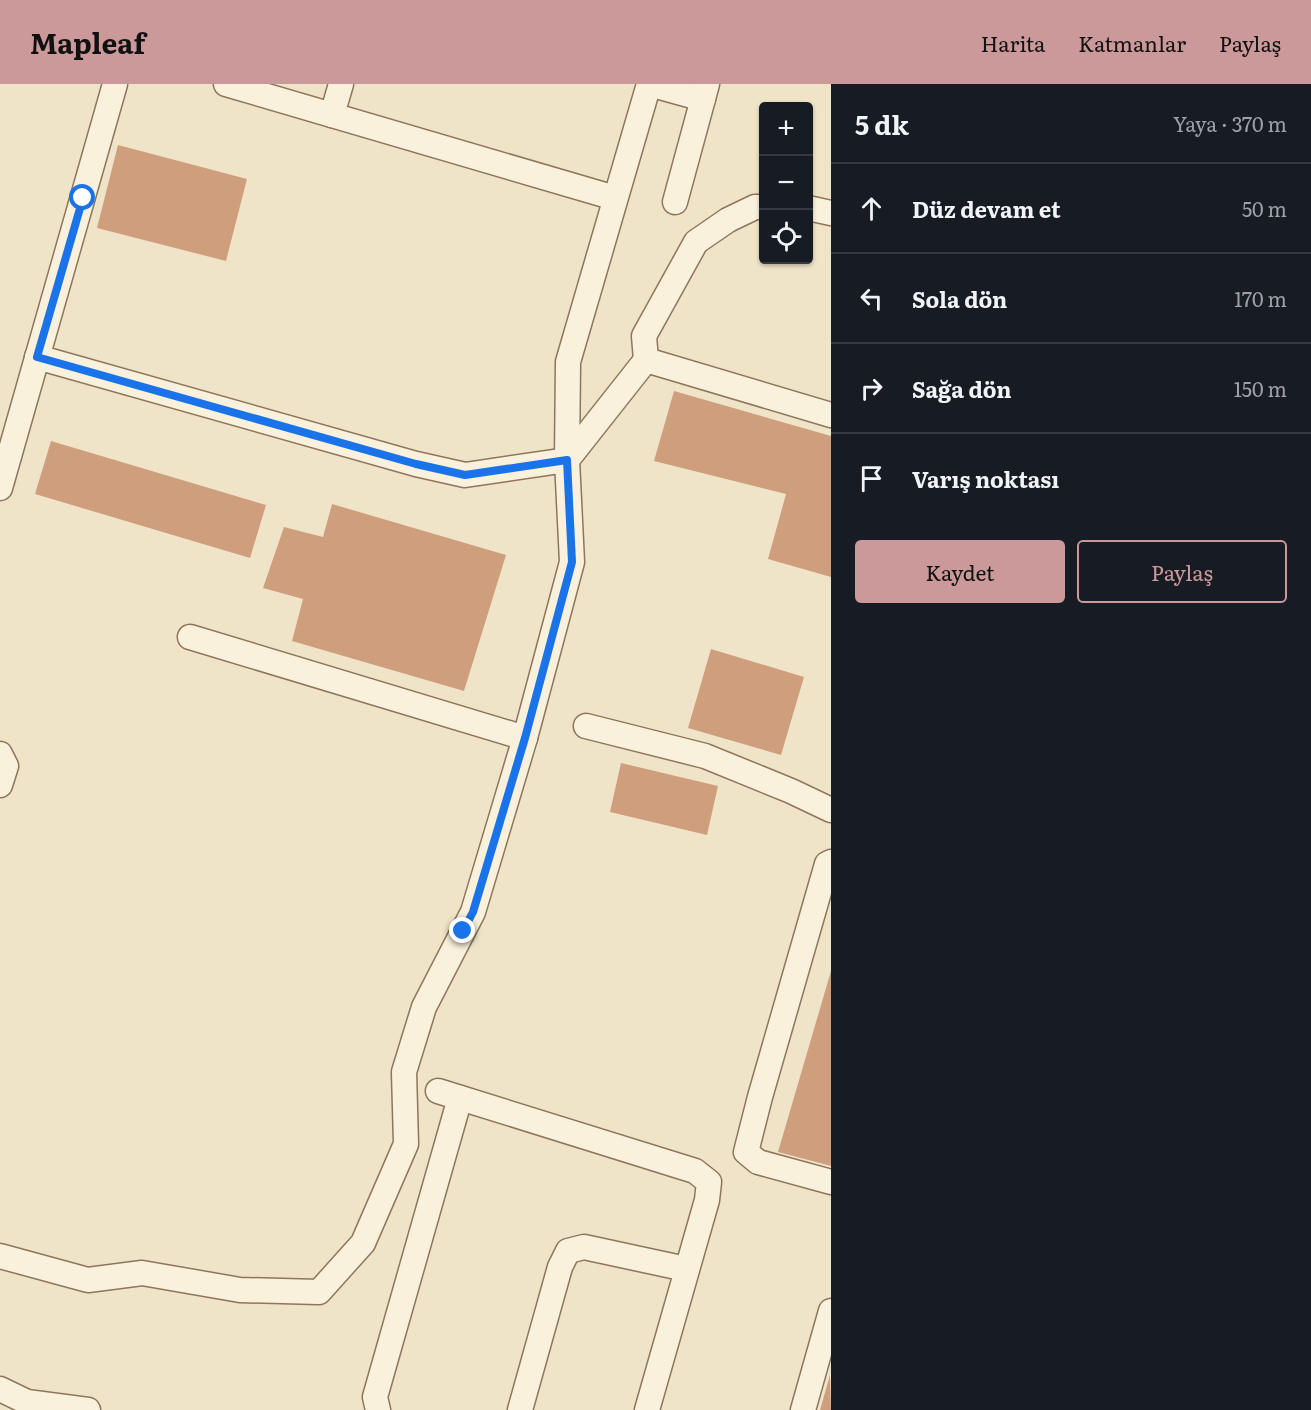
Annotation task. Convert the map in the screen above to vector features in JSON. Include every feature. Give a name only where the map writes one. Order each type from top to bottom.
[{"type":"lane","points":[[0,488],[115,84]]},
{"type":"lane","points":[[226,84],[615,198]]},
{"type":"lane","points":[[332,115],[341,84]]},
{"type":"lane","points":[[0,1256],[88,1280],[142,1274],[240,1290],[319,1292],[363,1243],[406,1144],[404,1072],[424,1007],[473,912],[525,738],[572,562],[567,460],[568,362],[649,84],[705,91],[675,202]]},
{"type":"lane","points":[[37,357],[416,464],[465,475],[567,460],[646,360],[644,336],[696,242],[728,220],[759,207]]},
{"type":"lane","points":[[813,209],[831,213]]},
{"type":"lane","points":[[646,360],[831,415]]},
{"type":"lane","points":[[190,637],[525,738]]},
{"type":"lane","points":[[586,726],[705,756],[831,810]]},
{"type":"lane","points":[[0,754],[6,766],[0,785]]},
{"type":"lane","points":[[831,862],[827,864],[746,1152],[758,1161],[831,1182]]},
{"type":"lane","points":[[378,1410],[375,1397],[449,1094],[695,1171],[709,1182],[707,1200],[647,1410]]},
{"type":"lane","points":[[520,1410],[560,1267],[568,1251],[584,1247],[686,1269]]},
{"type":"lane","points":[[803,1410],[831,1311]]},
{"type":"lane","points":[[0,1389],[27,1402],[88,1410]]},
{"type":"building","points":[[118,145],[247,179],[226,261],[97,228]]},
{"type":"building","points":[[674,391],[831,436],[831,577],[768,559],[786,494],[654,461]]},
{"type":"building","points":[[51,441],[266,505],[250,558],[35,494]]},
{"type":"building","points":[[332,504],[506,555],[464,691],[292,641],[303,599],[263,588],[284,527],[323,537]]},
{"type":"building","points":[[711,649],[804,677],[781,755],[688,728]]},
{"type":"building","points":[[621,763],[718,786],[707,835],[610,812]]},
{"type":"building","points":[[831,971],[831,1166],[778,1152]]},
{"type":"building","points":[[830,1375],[831,1410],[820,1410]]},
{"type":"route","points":[[83,198],[37,357],[416,464],[465,475],[567,460],[572,562],[525,738],[473,912],[463,931]]}]
